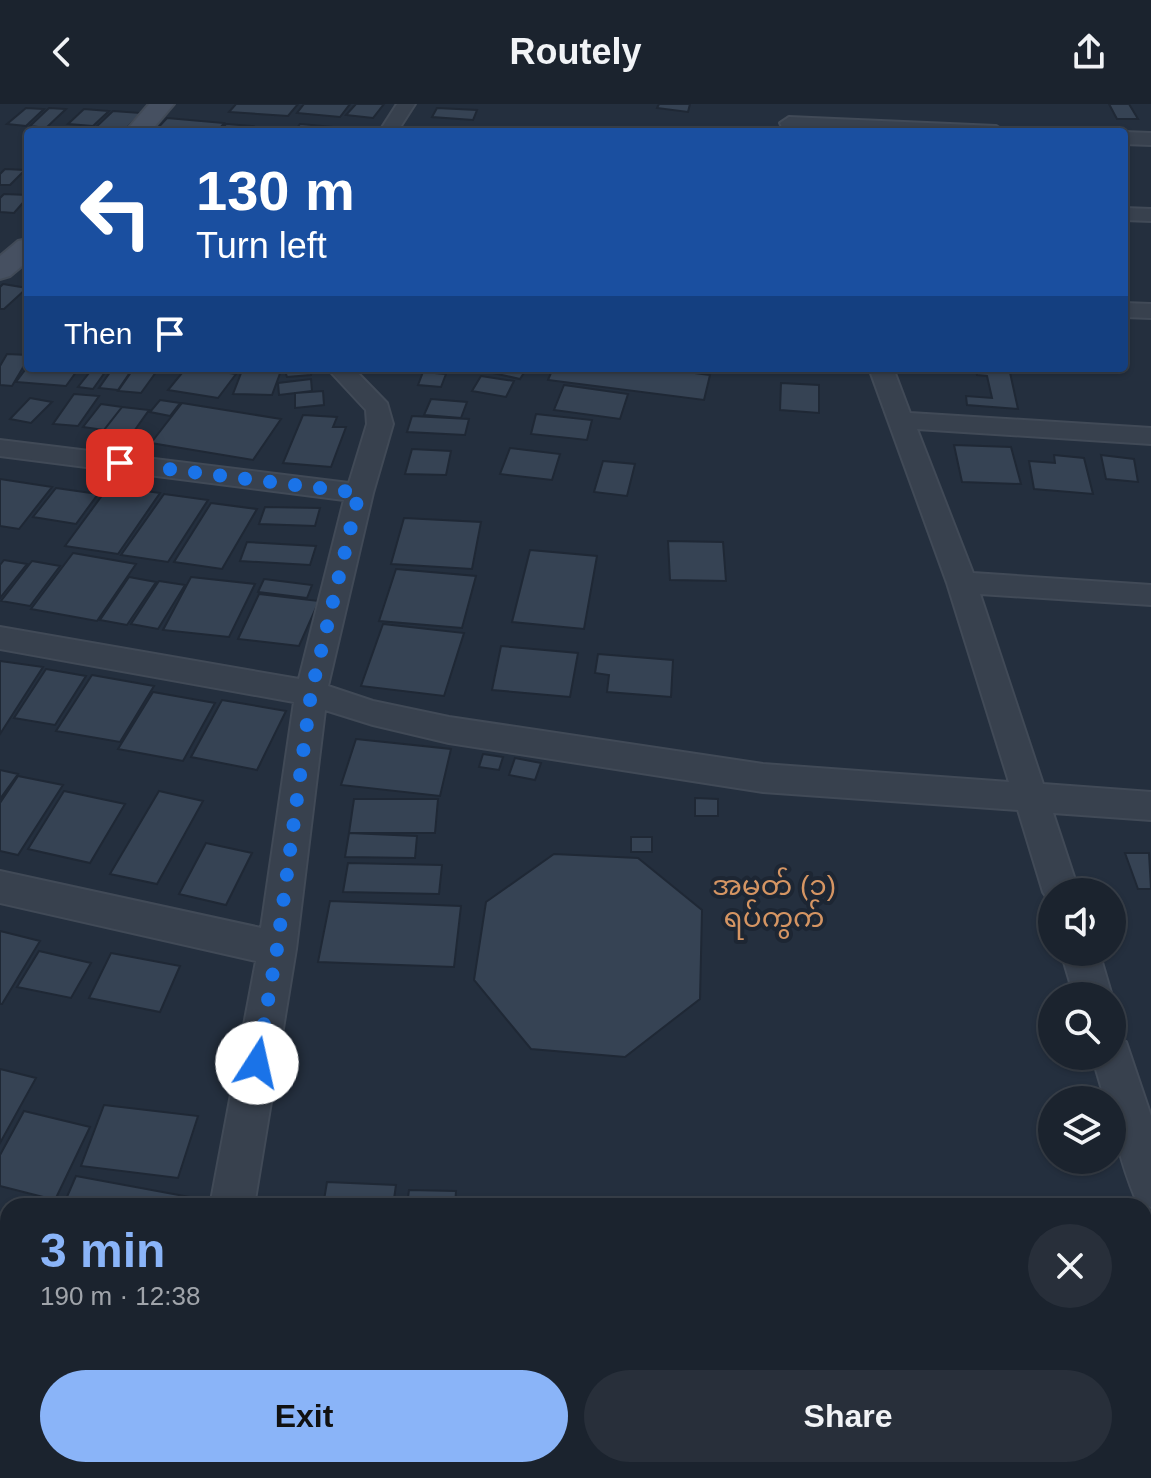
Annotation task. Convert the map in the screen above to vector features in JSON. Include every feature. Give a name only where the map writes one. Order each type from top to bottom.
[{"type":"street","points":[[141,128],[162,104]]},
{"type":"street","points":[[391,128],[406,104]]},
{"type":"street","points":[[782,104],[791,127],[832,128]]},
{"type":"street","points":[[1128,138],[1151,139]]},
{"type":"street","points":[[1128,214],[1151,215]]},
{"type":"street","points":[[0,270],[24,250]]},
{"type":"street","points":[[1128,310],[1151,311]]},
{"type":"street","points":[[233,1198],[277,949],[311,693],[359,493],[380,424],[378,408],[343,372]]},
{"type":"street","points":[[883,372],[962,583],[1057,878]]},
{"type":"street","points":[[901,420],[1151,436]]},
{"type":"street","points":[[0,448],[359,493]]},
{"type":"street","points":[[962,583],[1151,595]]},
{"type":"street","points":[[0,638],[311,693],[373,713],[449,730],[763,778],[1151,806]]},
{"type":"street","points":[[0,887],[277,949]]},
{"type":"street","points":[[1128,1078],[1151,1185]]},
{"type":"building","points":[[236,104],[298,104],[288,116],[229,112]]},
{"type":"building","points":[[304,104],[350,104],[340,117],[297,113]]},
{"type":"building","points":[[356,104],[384,104],[373,118],[346,115]]},
{"type":"building","points":[[659,104],[690,104],[688,112],[657,108]]},
{"type":"building","points":[[1109,104],[1129,104],[1138,119],[1117,119]]},
{"type":"building","points":[[26,108],[44,109],[26,126],[7,124]]},
{"type":"building","points":[[49,108],[66,109],[46,128],[30,126]]},
{"type":"building","points":[[437,108],[477,110],[473,120],[432,117]]},
{"type":"building","points":[[84,109],[109,111],[93,126],[68,124]]},
{"type":"building","points":[[113,111],[141,113],[127,128],[95,128]]},
{"type":"building","points":[[167,118],[224,123],[220,128],[158,128]]},
{"type":"building","points":[[226,124],[253,126],[251,128],[222,128]]},
{"type":"building","points":[[300,124],[334,127],[333,128],[297,128]]},
{"type":"building","points":[[5,169],[24,170],[10,185],[0,185],[0,174]]},
{"type":"building","points":[[4,194],[24,195],[24,202],[14,213],[0,212],[0,198]]},
{"type":"building","points":[[3,284],[24,288],[24,291],[4,309],[0,309],[0,287]]},
{"type":"building","points":[[7,354],[24,355],[24,366],[12,386],[0,385],[0,366]]},
{"type":"building","points":[[24,371],[76,372],[66,386],[16,382]]},
{"type":"building","points":[[90,372],[105,372],[93,389],[78,387]]},
{"type":"building","points":[[110,372],[130,372],[118,390],[99,388]]},
{"type":"building","points":[[131,372],[156,372],[141,393],[118,391]]},
{"type":"building","points":[[183,372],[236,374],[218,398],[168,390]]},
{"type":"building","points":[[241,372],[281,372],[272,395],[233,394]]},
{"type":"building","points":[[285,372],[311,372],[311,375],[287,377]]},
{"type":"building","points":[[423,372],[446,374],[441,387],[418,385]]},
{"type":"building","points":[[488,372],[524,372],[520,379]]},
{"type":"building","points":[[551,372],[687,372],[710,375],[704,400],[548,380]]},
{"type":"building","points":[[977,372],[1010,372],[1018,409],[967,405],[966,396],[992,398],[987,376],[977,375]]},
{"type":"building","points":[[481,376],[514,381],[506,397],[472,391]]},
{"type":"building","points":[[311,379],[312,391],[279,395],[278,383]]},
{"type":"building","points":[[781,383],[819,385],[819,413],[780,410]]},
{"type":"building","points":[[564,385],[628,394],[620,419],[554,410]]},
{"type":"building","points":[[323,391],[324,405],[295,408],[295,393]]},
{"type":"building","points":[[74,394],[99,396],[78,426],[53,424]]},
{"type":"building","points":[[30,398],[52,402],[31,423],[10,419]]},
{"type":"building","points":[[431,399],[467,402],[461,418],[424,415]]},
{"type":"building","points":[[160,400],[180,403],[170,416],[150,412]]},
{"type":"building","points":[[182,403],[281,419],[253,460],[151,443]]},
{"type":"building","points":[[101,404],[122,407],[104,430],[83,427]]},
{"type":"building","points":[[122,407],[149,410],[132,434],[104,430]]},
{"type":"building","points":[[536,414],[592,420],[587,440],[531,434]]},
{"type":"building","points":[[303,415],[337,417],[333,427],[346,427],[331,467],[283,463]]},
{"type":"building","points":[[412,416],[469,419],[465,435],[407,432]]},
{"type":"building","points":[[954,445],[1011,447],[1021,484],[962,482]]},
{"type":"building","points":[[510,448],[560,454],[552,480],[500,474]]},
{"type":"building","points":[[412,449],[451,451],[446,475],[405,474]]},
{"type":"building","points":[[1054,455],[1084,458],[1093,494],[1034,489],[1029,461],[1055,463]]},
{"type":"building","points":[[1101,455],[1134,459],[1138,482],[1106,479]]},
{"type":"building","points":[[603,461],[635,464],[627,496],[594,492]]},
{"type":"building","points":[[0,479],[52,487],[19,529],[0,526]]},
{"type":"building","points":[[109,486],[160,493],[118,554],[65,546]]},
{"type":"building","points":[[56,488],[98,494],[76,524],[33,517]]},
{"type":"building","points":[[164,494],[208,500],[168,562],[121,555]]},
{"type":"building","points":[[211,503],[257,509],[222,569],[174,562]]},
{"type":"building","points":[[265,507],[320,508],[315,526],[259,524]]},
{"type":"building","points":[[404,518],[481,522],[472,569],[391,564]]},
{"type":"building","points":[[668,541],[723,542],[726,581],[670,580]]},
{"type":"building","points":[[247,542],[316,546],[310,565],[240,561]]},
{"type":"building","points":[[530,550],[597,556],[584,629],[512,622]]},
{"type":"building","points":[[73,553],[136,564],[97,621],[31,609]]},
{"type":"building","points":[[4,560],[27,564],[0,598],[0,565]]},
{"type":"building","points":[[32,561],[60,566],[30,606],[1,601]]},
{"type":"building","points":[[396,569],[476,576],[462,628],[379,621]]},
{"type":"building","points":[[129,577],[156,582],[127,625],[100,620]]},
{"type":"building","points":[[191,577],[255,584],[229,637],[163,630]]},
{"type":"building","points":[[264,579],[312,585],[307,598],[258,592]]},
{"type":"building","points":[[159,581],[185,585],[158,629],[131,624]]},
{"type":"building","points":[[259,594],[319,601],[299,646],[238,639]]},
{"type":"building","points":[[383,624],[464,633],[444,696],[361,686]]},
{"type":"building","points":[[501,646],[578,653],[570,697],[492,690]]},
{"type":"building","points":[[598,654],[673,660],[671,697],[607,692],[609,675],[595,673]]},
{"type":"building","points":[[0,661],[43,667],[0,734]]},
{"type":"building","points":[[46,669],[86,676],[55,725],[14,718]]},
{"type":"building","points":[[92,675],[154,686],[120,742],[56,731]]},
{"type":"building","points":[[153,692],[215,703],[183,761],[118,749]]},
{"type":"building","points":[[222,700],[286,711],[257,770],[191,757]]},
{"type":"building","points":[[356,739],[451,749],[440,796],[341,785]]},
{"type":"building","points":[[483,754],[503,757],[499,770],[479,767]]},
{"type":"building","points":[[515,758],[541,763],[535,780],[509,775]]},
{"type":"building","points":[[0,770],[18,774],[0,799]]},
{"type":"building","points":[[18,776],[63,785],[18,855],[0,851],[0,803]]},
{"type":"building","points":[[64,791],[125,804],[90,863],[28,849]]},
{"type":"building","points":[[159,791],[203,801],[157,884],[110,874]]},
{"type":"building","points":[[695,798],[718,799],[718,816],[695,816]]},
{"type":"building","points":[[354,799],[438,799],[435,833],[349,833]]},
{"type":"building","points":[[349,833],[417,836],[415,858],[345,857]]},
{"type":"building","points":[[631,837],[652,837],[652,852],[631,852]]},
{"type":"building","points":[[206,843],[252,853],[226,905],[179,894]]},
{"type":"building","points":[[1125,853],[1149,853],[1151,889],[1138,889]]},
{"type":"building","points":[[554,854],[638,858],[702,910],[700,999],[625,1057],[531,1049],[474,980],[486,902]]},
{"type":"building","points":[[348,863],[442,865],[439,894],[343,892]]},
{"type":"building","points":[[330,901],[461,906],[454,967],[318,962]]},
{"type":"building","points":[[0,931],[40,941],[2,1004],[0,1004]]},
{"type":"building","points":[[39,951],[91,963],[71,998],[17,987]]},
{"type":"building","points":[[111,953],[180,966],[160,1012],[89,998]]},
{"type":"building","points":[[0,1069],[36,1078],[0,1143]]},
{"type":"building","points":[[104,1105],[198,1116],[178,1178],[81,1166]]},
{"type":"building","points":[[24,1111],[90,1127],[56,1198],[0,1186],[0,1155]]},
{"type":"building","points":[[76,1176],[195,1198],[66,1198]]},
{"type":"building","points":[[327,1182],[396,1185],[394,1198],[324,1198]]},
{"type":"building","points":[[409,1190],[456,1191],[456,1198],[408,1198]]},
{"type":"district","name":"အမှတ် (၁) ရပ်ကွက်","points":[[774,901]]},
{"type":"route","points":[[120,463],[359,493],[311,693],[277,949],[257,1063]]}]
